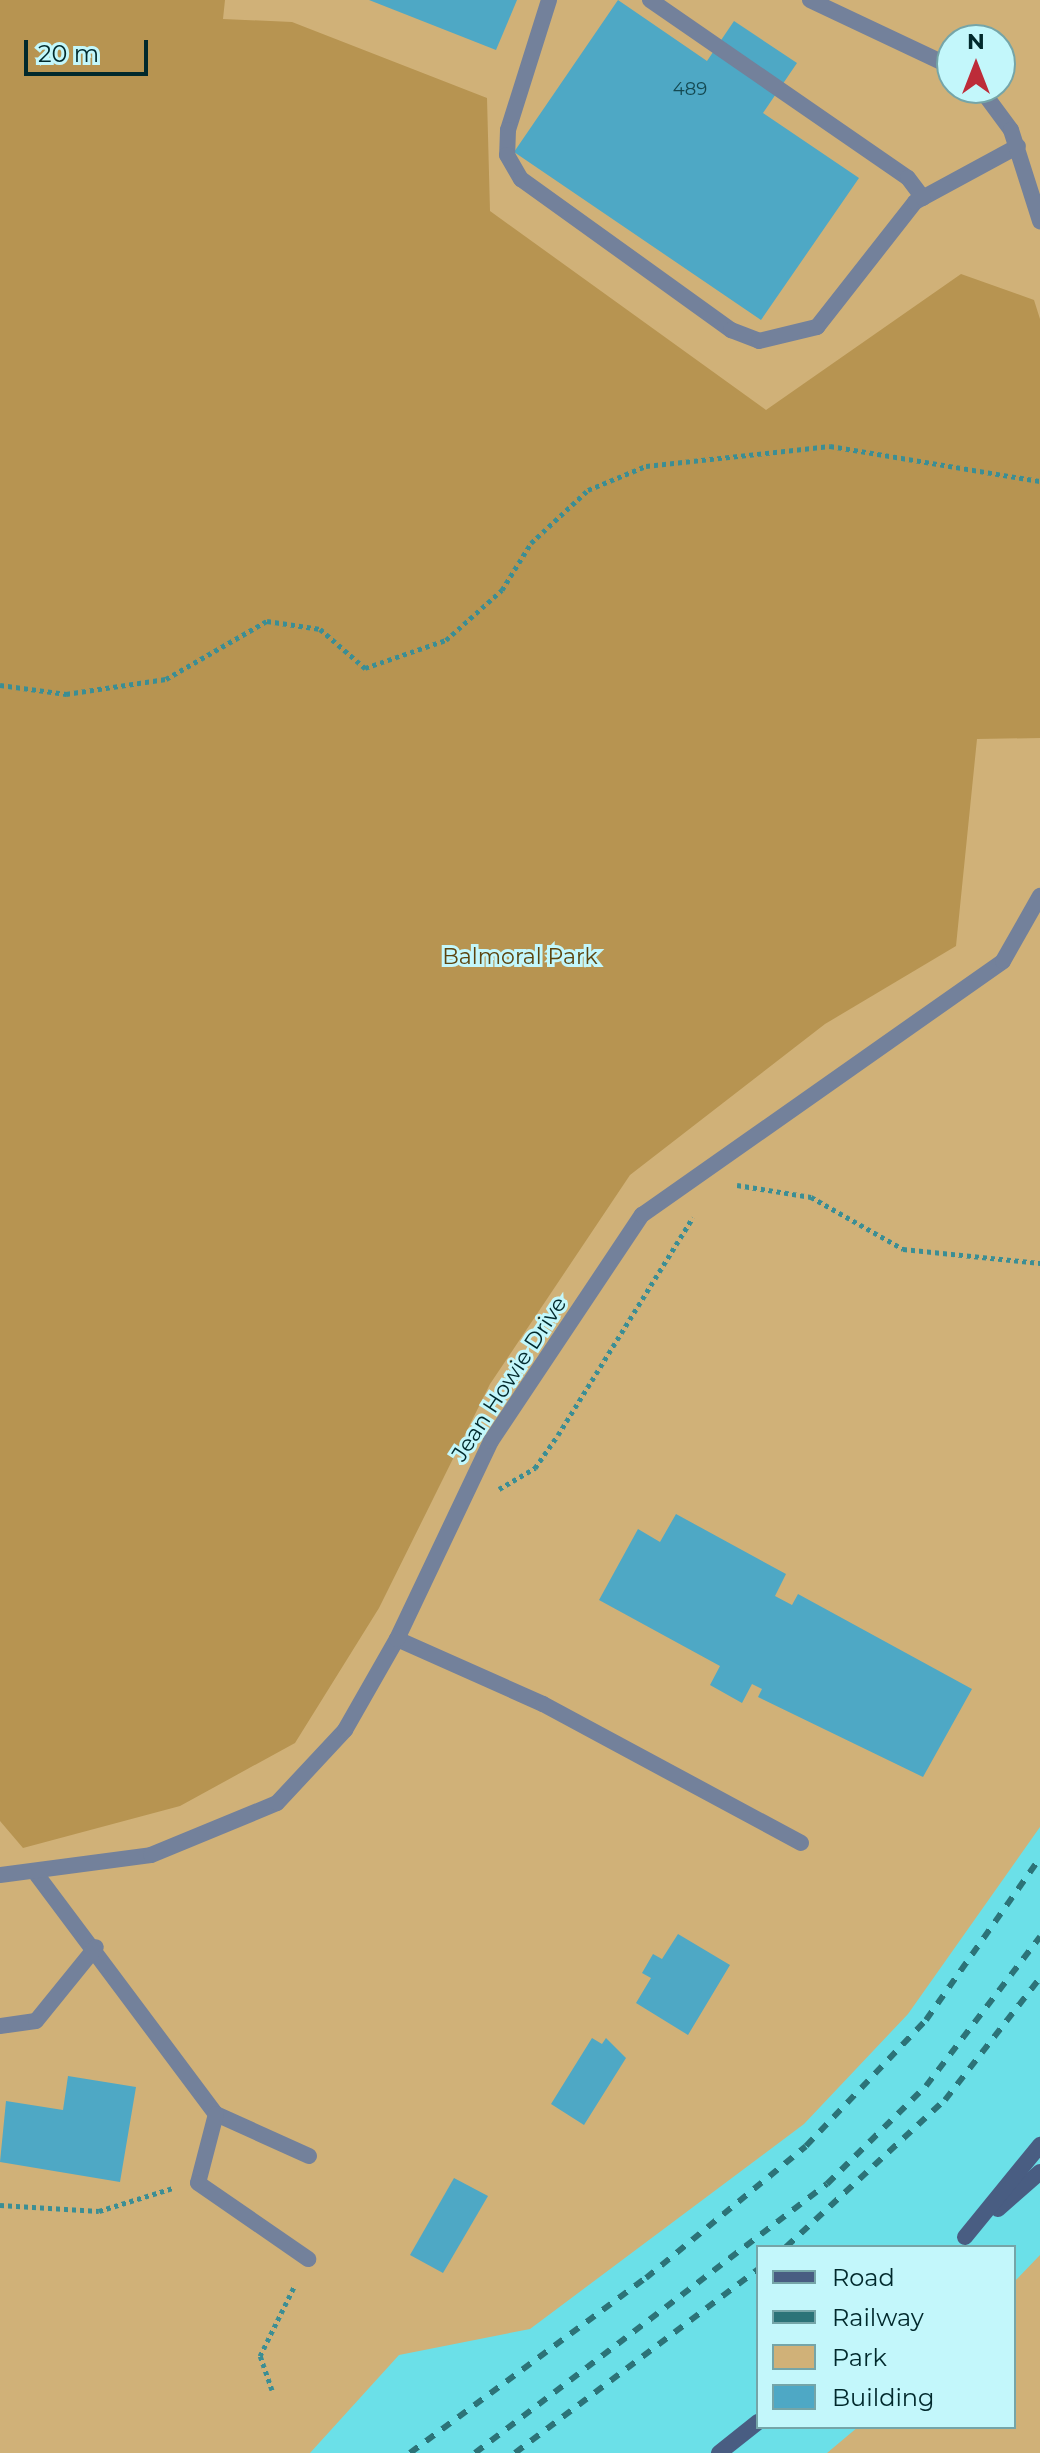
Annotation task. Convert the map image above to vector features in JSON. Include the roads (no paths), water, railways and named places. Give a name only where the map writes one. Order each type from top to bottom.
[{"type":"main road","points":[[960,2242],[1040,2145]]},
{"type":"main road","points":[[960,2242],[1040,2172]]},
{"type":"main road","points":[[719,2453],[756,2424]]},
{"type":"street","points":[[549,0],[520,78],[507,155],[530,186],[731,330],[759,341],[817,327],[923,198],[1018,146]]},
{"type":"street","points":[[650,0],[908,178],[923,198]]},
{"type":"street","points":[[810,0],[936,59]]},
{"type":"street","points":[[990,104],[1018,146],[1040,221]]},
{"type":"street","name":"Jean Howie Drive","points":[[0,1875],[37,1875],[151,1855],[277,1803],[345,1730],[397,1639],[468,1483],[642,1215],[1003,961],[1040,896]]},
{"type":"street","points":[[397,1639],[543,1704],[801,1843]]},
{"type":"street","points":[[37,1875],[96,1947],[216,2114],[309,2156]]},
{"type":"street","points":[[0,2026],[36,2021],[96,1947]]},
{"type":"street","points":[[216,2114],[198,2183],[308,2259]]},
{"type":"railway","points":[[410,2453],[646,2278],[806,2146],[926,2020],[1040,1858]]},
{"type":"railway","points":[[475,2453],[827,2184],[926,2086],[1040,1937]]},
{"type":"railway","points":[[788,2245],[945,2100],[1040,1978]]},
{"type":"railway","points":[[515,2453],[756,2271]]},
{"type":"park label","name":"Balmoral Park","points":[[520,957]]}]
